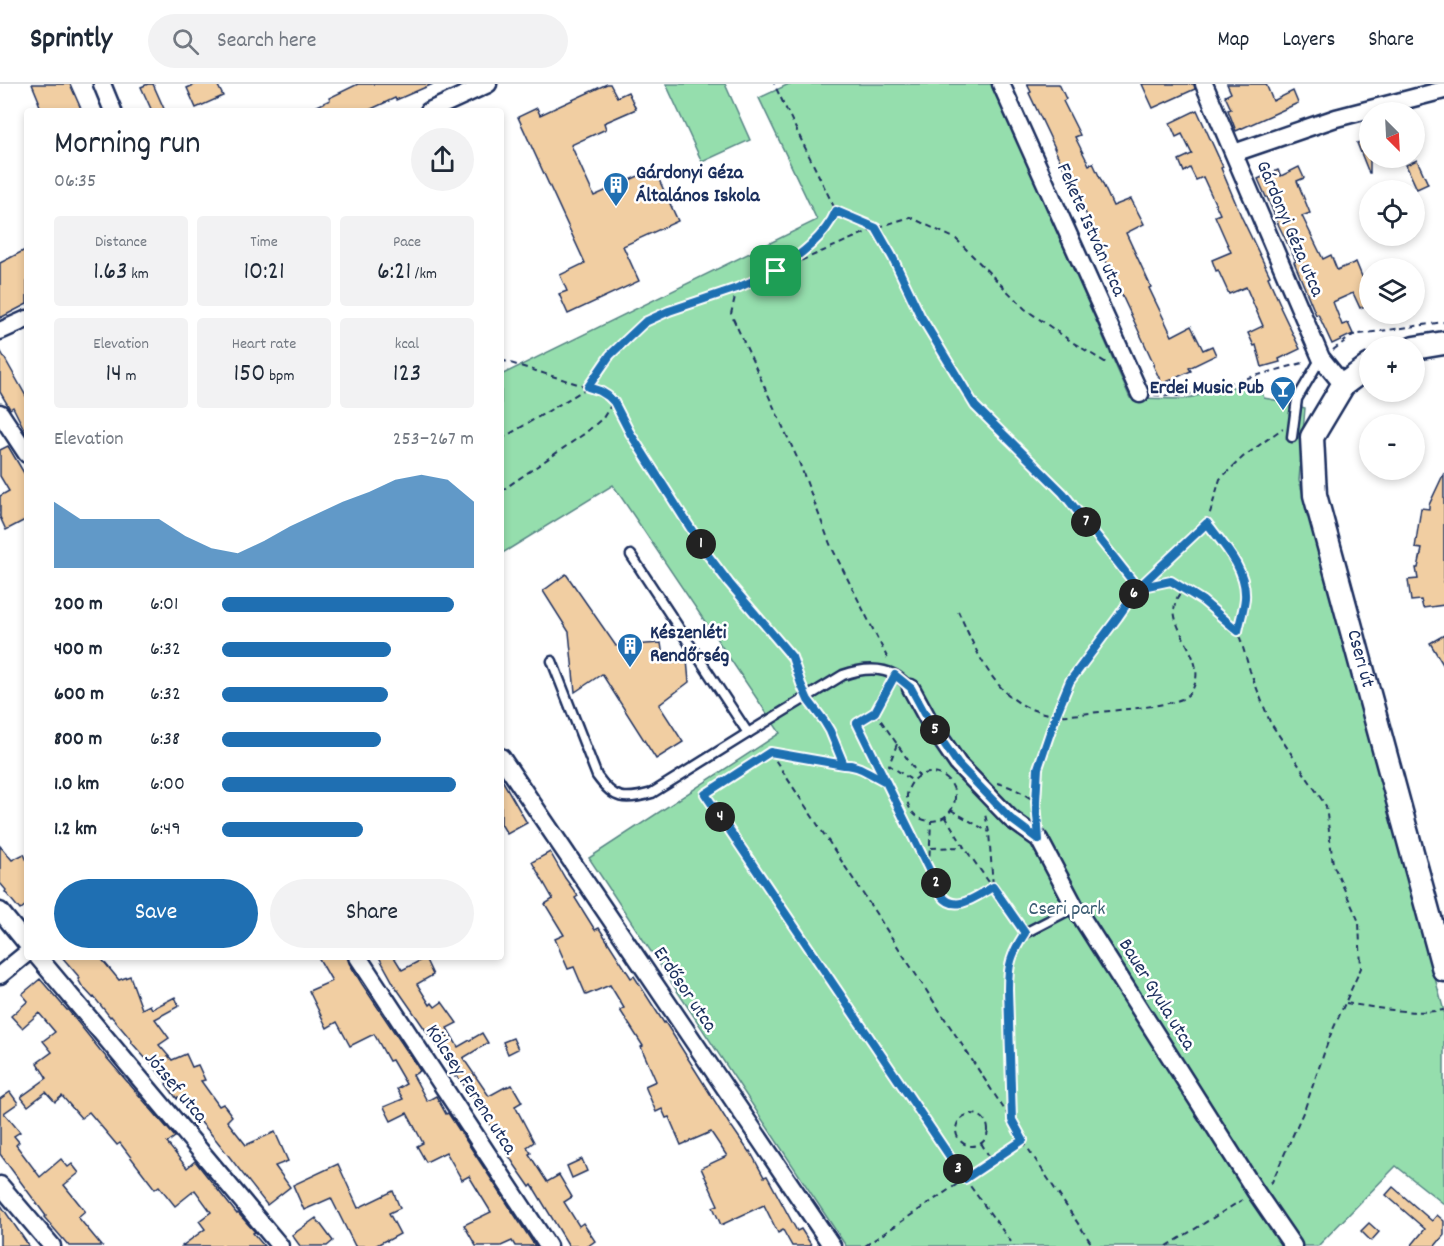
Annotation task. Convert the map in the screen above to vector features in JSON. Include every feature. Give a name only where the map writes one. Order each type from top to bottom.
[{"type":"street","points":[[102,84],[112,108]]},
{"type":"street","points":[[436,108],[488,84]]},
{"type":"street","name":"Fekete István utca","points":[[1001,84],[1136,386]]},
{"type":"street","name":"Gárdonyi Géza utca","points":[[1204,84],[1321,358],[1343,385]]},
{"type":"street","points":[[1234,153],[1336,118],[1444,90]]},
{"type":"street","points":[[0,331],[24,320]]},
{"type":"street","points":[[1425,346],[1444,343]]},
{"type":"street","name":"Cseri út","points":[[1359,373],[1343,385],[1312,437],[1315,495],[1444,970]]},
{"type":"street","points":[[0,413],[24,449]]},
{"type":"street","name":"Bauer Gyula utca","points":[[911,688],[930,723],[958,764],[1011,819],[1039,840],[1075,907],[1256,1192],[1293,1246]]},
{"type":"street","name":"Erdősor utca","points":[[504,761],[832,1246]]},
{"type":"street","points":[[0,911],[24,940]]},
{"type":"street","points":[[0,975],[24,955]]},
{"type":"street","name":"József utca","points":[[41,960],[280,1246]]},
{"type":"street","name":"Kölcsey Ferenc utca","points":[[360,960],[548,1246]]},
{"type":"street","points":[[0,1185],[52,1246]]},
{"type":"lane","points":[[1292,436],[1297,399],[1321,358]]},
{"type":"lane","points":[[631,555],[748,733]]},
{"type":"lane","points":[[552,661],[597,776],[606,789],[619,796],[635,798],[652,793],[843,675],[860,669],[877,669],[895,675],[911,688]]},
{"type":"lane","points":[[1025,933],[1075,907]]},
{"type":"path","points":[[774,84],[836,211],[876,228],[920,315],[975,406],[1063,493],[1138,588]]},
{"type":"path","points":[[776,271],[793,260],[823,233],[833,220],[836,211]]},
{"type":"path","points":[[504,437],[588,387],[610,355],[645,322],[669,311],[737,288],[876,228],[910,217],[956,239],[1024,309],[1136,386],[1182,396],[1321,358],[1353,335],[1444,322]]},
{"type":"path","points":[[737,288],[731,314],[799,462],[830,544],[895,675],[875,712],[857,723],[945,900],[958,904],[993,887]]},
{"type":"path","points":[[504,361],[600,391],[614,402],[630,433],[707,554],[792,657],[807,697],[830,731],[844,765]]},
{"type":"path","points":[[504,489],[584,434],[603,418],[614,402]]},
{"type":"path","points":[[1039,840],[1036,802],[1038,768],[1070,681],[1138,588],[1207,523],[1220,479],[1243,457],[1295,420]]},
{"type":"path","points":[[1167,1246],[1272,1182],[1305,1108],[1330,1036],[1361,968],[1359,922],[1333,864],[1326,806],[1270,722],[1250,671],[1238,631],[1245,597],[1242,578],[1234,559],[1207,523]]},
{"type":"path","points":[[1138,588],[1171,581],[1203,601],[1238,631]]},
{"type":"path","points":[[958,611],[996,684],[1022,705],[1056,715],[1128,709],[1182,699],[1190,694],[1197,680],[1194,660],[1175,619],[1177,598],[1184,589]]},
{"type":"path","points":[[875,712],[919,776]]},
{"type":"path","points":[[897,744],[890,765],[913,781]]},
{"type":"path","points":[[886,782],[851,765],[770,752],[705,794],[965,1179],[1014,1246]]},
{"type":"path","points":[[770,752],[1093,1246]]},
{"type":"path","points":[[937,774],[945,777],[951,784],[955,801],[951,810],[939,820],[923,820],[911,811],[907,796],[913,781],[919,776],[937,774]]},
{"type":"path","points":[[951,810],[989,832]]},
{"type":"path","points":[[985,814],[989,832],[993,887]]},
{"type":"path","points":[[945,816],[964,847],[1025,933],[1016,947],[1008,968],[1012,1120]]},
{"type":"path","points":[[929,869],[931,821]]},
{"type":"path","points":[[931,848],[964,847]]},
{"type":"path","points":[[1346,1003],[1390,1010],[1444,1011]]},
{"type":"path","points":[[972,1114],[984,1118],[989,1131],[988,1136],[981,1143],[971,1147],[961,1141],[956,1132],[961,1119],[972,1114]]},
{"type":"path","points":[[865,1246],[1023,1140]]},
{"type":"path","points":[[981,1143],[992,1161]]},
{"type":"green space","points":[[666,84],[725,84],[750,140],[702,162]]},
{"type":"green space","name":"Cseri park","points":[[789,84],[992,84],[1130,398],[1184,399],[1258,381],[1264,398],[1305,408],[1299,480],[1444,1011],[1444,1204],[1396,1166],[1318,1246],[846,1246],[589,858],[780,733],[613,485],[504,552],[504,374],[817,220],[759,98]]},
{"type":"building","points":[[32,84],[70,84],[81,108],[41,108]]},
{"type":"building","points":[[153,84],[164,108],[151,108],[141,87]]},
{"type":"building","points":[[196,84],[217,84],[223,96],[196,108],[187,88]]},
{"type":"building","points":[[358,84],[433,84],[373,108],[313,108],[330,100],[329,98]]},
{"type":"building","name":"Gárdonyi Géza Általános Iskola","points":[[610,84],[617,97],[628,92],[636,109],[604,123],[606,129],[571,145],[594,196],[654,169],[678,221],[623,246],[639,281],[568,314],[559,294],[567,291],[560,275],[585,263],[518,117],[537,108],[540,115]]},
{"type":"building","points":[[1027,84],[1059,84],[1066,99],[1063,101],[1080,135],[1075,137],[1089,165],[1093,163],[1113,206],[1131,199],[1144,224],[1126,233],[1172,336],[1191,326],[1203,350],[1212,346],[1216,355],[1189,368],[1191,371],[1162,384],[1089,227],[1092,226],[1054,148]]},
{"type":"building","points":[[1142,84],[1194,84],[1195,89],[1153,108]]},
{"type":"building","points":[[1227,84],[1266,84],[1273,101],[1293,91],[1298,103],[1236,131],[1228,110],[1231,109],[1225,96],[1231,93]]},
{"type":"building","points":[[1197,110],[1300,349],[1279,359],[1280,362],[1262,367],[1256,345],[1254,346],[1248,333],[1263,326],[1246,287],[1229,294],[1212,260],[1231,252],[1215,216],[1220,214],[1203,177],[1196,180],[1190,168],[1184,172],[1179,160],[1192,154],[1182,134],[1176,137],[1170,123]]},
{"type":"building","points":[[1299,167],[1304,178],[1297,181],[1310,213],[1302,216],[1323,259],[1331,255],[1337,270],[1356,262],[1359,269],[1359,306],[1353,293],[1333,302],[1342,325],[1348,323],[1353,334],[1332,344],[1318,314],[1316,315],[1294,262],[1296,261],[1258,179],[1278,170],[1281,176]]},
{"type":"building","points":[[1407,168],[1421,168],[1428,184],[1425,185],[1425,180],[1413,180]]},
{"type":"building","points":[[24,251],[24,306],[0,318],[0,263]]},
{"type":"building","points":[[0,350],[24,393],[24,429],[13,407],[10,409],[0,392]]},
{"type":"building","points":[[8,446],[24,473],[24,521],[6,530],[0,517],[0,496],[9,491],[0,476],[0,450]]},
{"type":"building","points":[[1444,473],[1444,605],[1423,608],[1421,600],[1411,601],[1408,580],[1418,579],[1416,568],[1418,568],[1422,549],[1415,548],[1421,508],[1429,509]]},
{"type":"building","name":"Készenléti Rendőrség","points":[[566,574],[616,646],[661,643],[664,663],[687,660],[689,682],[659,705],[683,742],[656,759],[602,674],[575,692],[569,632],[543,591]]},
{"type":"building","points":[[1444,635],[1444,666],[1430,643]]},
{"type":"building","points":[[504,783],[527,823],[507,834],[504,829]]},
{"type":"building","points":[[0,846],[12,860],[24,854],[24,907],[20,910],[0,883]]},
{"type":"building","points":[[550,852],[578,896],[575,898],[595,930],[599,928],[631,978],[634,976],[731,1127],[750,1151],[764,1177],[767,1176],[797,1231],[801,1229],[812,1246],[792,1246],[783,1230],[778,1233],[764,1205],[721,1225],[713,1207],[718,1205],[701,1168],[727,1156],[711,1132],[681,1145],[669,1117],[666,1118],[662,1109],[656,1112],[645,1086],[656,1081],[641,1047],[643,1046],[620,1010],[624,1008],[610,985],[586,995],[574,967],[568,969],[555,939],[564,935],[545,904],[553,899],[532,862]]},
{"type":"building","points":[[65,960],[102,960],[119,980],[130,976],[142,1009],[150,1005],[152,1009],[175,997],[179,1006],[155,1019],[169,1038],[159,1045],[172,1060],[186,1054],[192,1067],[198,1065],[205,1080],[201,1081],[219,1106],[223,1104],[232,1116],[227,1121],[246,1145],[275,1132],[288,1161],[275,1166],[290,1187],[267,1205],[217,1141],[178,1097],[177,1099],[147,1058],[82,986],[78,979],[80,978]]},
{"type":"building","points":[[320,960],[348,960],[420,1071],[413,1075],[427,1101],[436,1096],[535,1246],[515,1246],[512,1241],[501,1246],[476,1246],[464,1225],[491,1212],[469,1176],[462,1180],[446,1152],[426,1162],[417,1146],[423,1143],[407,1113],[391,1121],[384,1107],[403,1099],[397,1089],[406,1084],[392,1060],[389,1061],[374,1034],[350,1046],[337,1022],[327,1028],[309,991],[332,981]]},
{"type":"building","points":[[381,960],[396,960],[402,970],[421,960],[426,960],[433,975],[417,984],[430,1005],[432,1003],[435,1007],[442,1002],[457,1023],[447,1028],[458,1047],[482,1033],[488,1043],[463,1058],[489,1096],[512,1085],[522,1102],[515,1106],[534,1142],[527,1147],[531,1153],[529,1154],[547,1182],[559,1175],[572,1197],[564,1202],[579,1226],[583,1223],[595,1241],[588,1246],[569,1246],[532,1185],[530,1187],[514,1164],[470,1093],[457,1076],[455,1077],[395,986]]},
{"type":"building","points":[[40,979],[175,1137],[167,1143],[187,1168],[195,1161],[237,1214],[255,1232],[253,1233],[264,1246],[182,1246],[205,1229],[199,1221],[211,1212],[195,1190],[175,1206],[159,1186],[155,1189],[120,1143],[117,1145],[89,1112],[81,1118],[62,1096],[55,1102],[46,1092],[28,1106],[21,1097],[47,1078],[37,1063],[52,1052],[43,1041],[55,1032],[39,1013],[22,1028],[11,1016],[28,1001],[22,994]]},
{"type":"building","points":[[513,1038],[518,1049],[508,1054],[503,1042]]},
{"type":"building","points":[[10,1092],[18,1103],[4,1113],[20,1132],[14,1136],[19,1142],[16,1145],[40,1177],[61,1159],[68,1167],[72,1164],[79,1173],[64,1185],[85,1211],[78,1217],[102,1246],[69,1246],[44,1217],[46,1216],[0,1154],[0,1099]]},
{"type":"building","points":[[582,1159],[587,1171],[572,1178],[567,1166]]},
{"type":"building","points":[[338,1164],[358,1208],[393,1191],[400,1208],[389,1213],[400,1234],[375,1246],[355,1246],[331,1198],[304,1210],[293,1185]]},
{"type":"building","points":[[1393,1187],[1432,1221],[1437,1215],[1444,1221],[1444,1235],[1435,1246],[1411,1246],[1425,1229],[1386,1195]]},
{"type":"building","points":[[0,1204],[29,1246],[0,1246]]},
{"type":"building","points":[[316,1218],[333,1241],[327,1246],[300,1246],[292,1235]]},
{"type":"building","points":[[1369,1223],[1379,1232],[1371,1241],[1361,1231]]},
{"type":"place","name":"Gárdonyi Géza Általános Iskola","points":[[616,208]]},
{"type":"place","name":"Erdei Music Pub","points":[[1283,412]]},
{"type":"place","name":"Készenléti Rendőrség","points":[[630,669]]},
{"type":"route","points":[[776,271],[645,322],[610,355],[588,387],[600,391],[614,402],[630,433],[707,554],[792,657],[808,700],[830,731],[844,765],[860,768],[886,782],[945,900],[958,904],[993,887],[1025,933],[1016,947],[1008,968],[1012,1120],[1023,1140],[965,1179],[705,794],[770,752],[844,765],[851,765],[860,768],[872,774],[886,782],[857,723],[875,712],[895,675],[911,688],[930,723],[958,764],[1011,819],[1039,840],[1036,802],[1038,768],[1056,715],[1070,681],[1138,588],[1171,581],[1203,601],[1238,631],[1245,597],[1242,578],[1234,559],[1207,523],[1138,588],[1063,493],[975,406],[920,315],[876,228],[836,211],[833,220],[823,233],[793,260],[776,271]]}]
